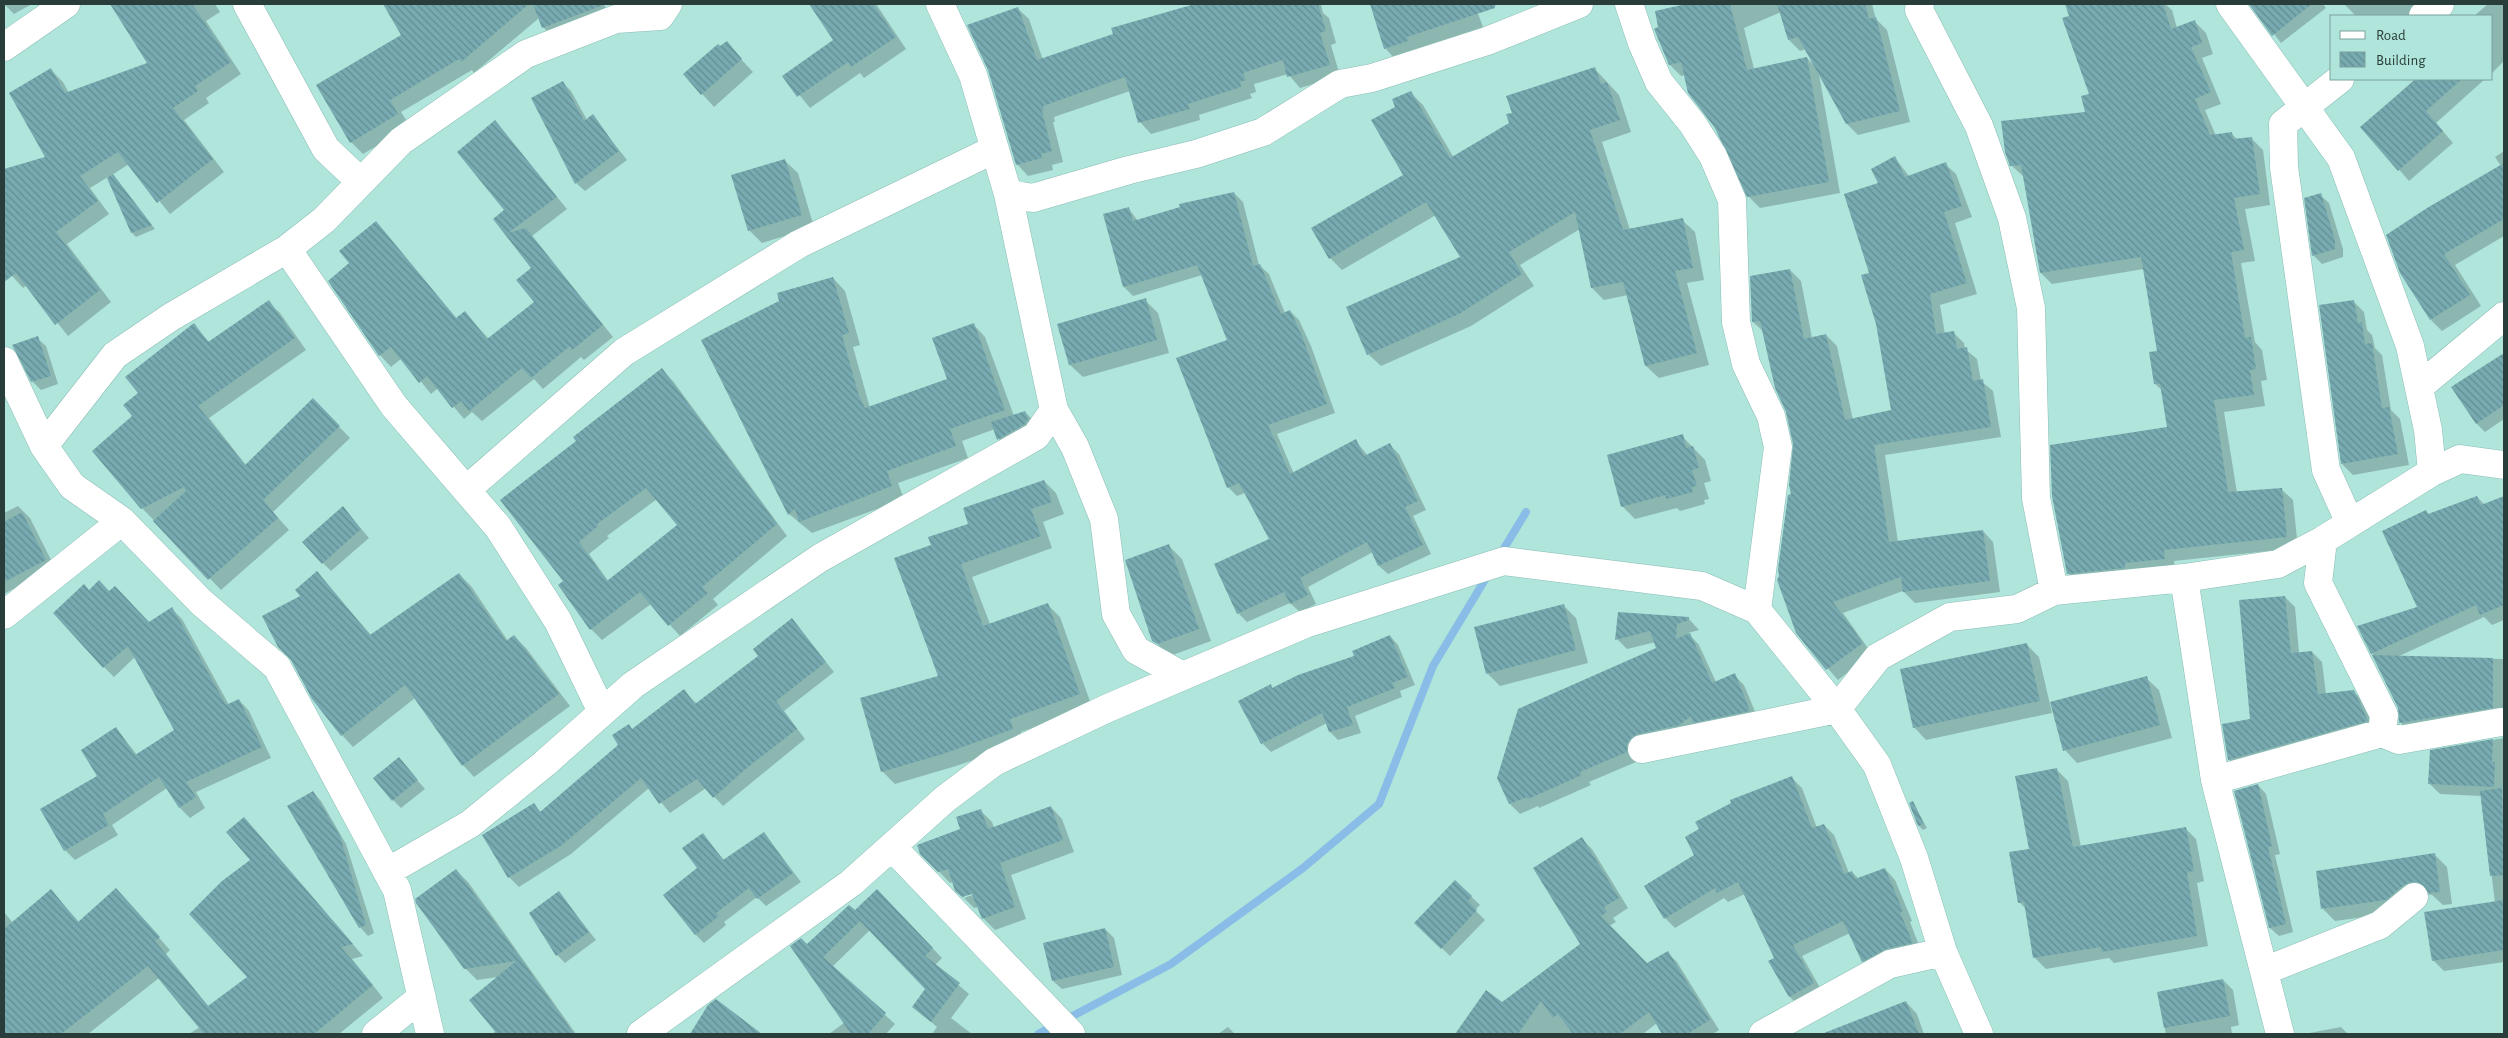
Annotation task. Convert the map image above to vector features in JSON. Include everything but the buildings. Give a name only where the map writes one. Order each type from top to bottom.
[{"type":"street","points":[[4,47],[66,4]]},
{"type":"street","points":[[247,4],[326,149],[361,182]]},
{"type":"street","points":[[44,446],[115,355],[171,317],[287,248],[324,220],[401,141],[526,54],[616,20],[660,16],[668,4]]},
{"type":"street","points":[[940,4],[973,74],[1008,194],[1054,410],[1075,447],[1104,519],[1116,614],[1136,650],[1183,676]]},
{"type":"street","points":[[1008,194],[1033,198],[1129,170],[1196,154],[1263,132],[1340,84],[1372,78],[1487,41],[1579,4]]},
{"type":"street","points":[[1629,4],[1642,43],[1660,82],[1692,123],[1713,156],[1732,200],[1736,322],[1746,364],[1771,416],[1778,448],[1757,610]]},
{"type":"street","points":[[1920,4],[1919,10],[1979,126],[2012,218],[2031,308],[2036,498],[2054,591]]},
{"type":"street","points":[[2230,4],[2302,107],[2341,158],[2410,346],[2428,430],[2432,472]]},
{"type":"street","points":[[2424,15],[2440,4]]},
{"type":"street","points":[[2339,80],[2302,107],[2283,124],[2284,167],[2326,470],[2350,523]]},
{"type":"street","points":[[466,490],[624,352],[800,244],[995,150]]},
{"type":"street","points":[[287,248],[394,406],[498,527],[558,620],[602,712]]},
{"type":"street","points":[[2419,387],[2504,316]]},
{"type":"street","points":[[4,365],[44,446],[72,486],[122,521],[201,602],[277,667],[397,890],[430,1034]]},
{"type":"street","points":[[387,872],[470,824],[633,685],[820,558],[1036,436],[1054,410]]},
{"type":"street","points":[[1642,749],[1837,709],[1878,657],[1950,617],[2017,609],[2054,591],[2184,578],[2278,564],[2323,540],[2432,472],[2460,459],[2504,465]]},
{"type":"street","points":[[4,615],[122,521]]},
{"type":"street","points":[[2323,540],[2318,583],[2384,715],[2382,733]]},
{"type":"street","points":[[641,1034],[851,883],[945,799],[994,762],[1108,708],[1305,624],[1504,561],[1702,586],[1757,610],[1837,709],[1877,765],[1914,858],[1943,952],[1979,1034]]},
{"type":"street","points":[[2184,578],[2215,780],[2280,1034]]},
{"type":"street","points":[[2215,780],[2382,733],[2399,740],[2501,722]]},
{"type":"street","points":[[892,847],[1071,1034]]},
{"type":"street","points":[[2264,971],[2380,925],[2414,897]]},
{"type":"street","points":[[1762,1034],[1890,964],[1943,952]]},
{"type":"street","points":[[376,1034],[422,997]]},
{"type":"waterway","points":[[1500,555],[1526,512]]},
{"type":"waterway","points":[[1065,1020],[1171,964],[1303,868],[1379,804],[1433,666],[1489,573]]},
{"type":"waterway","points":[[1038,1034],[1055,1025]]}]
